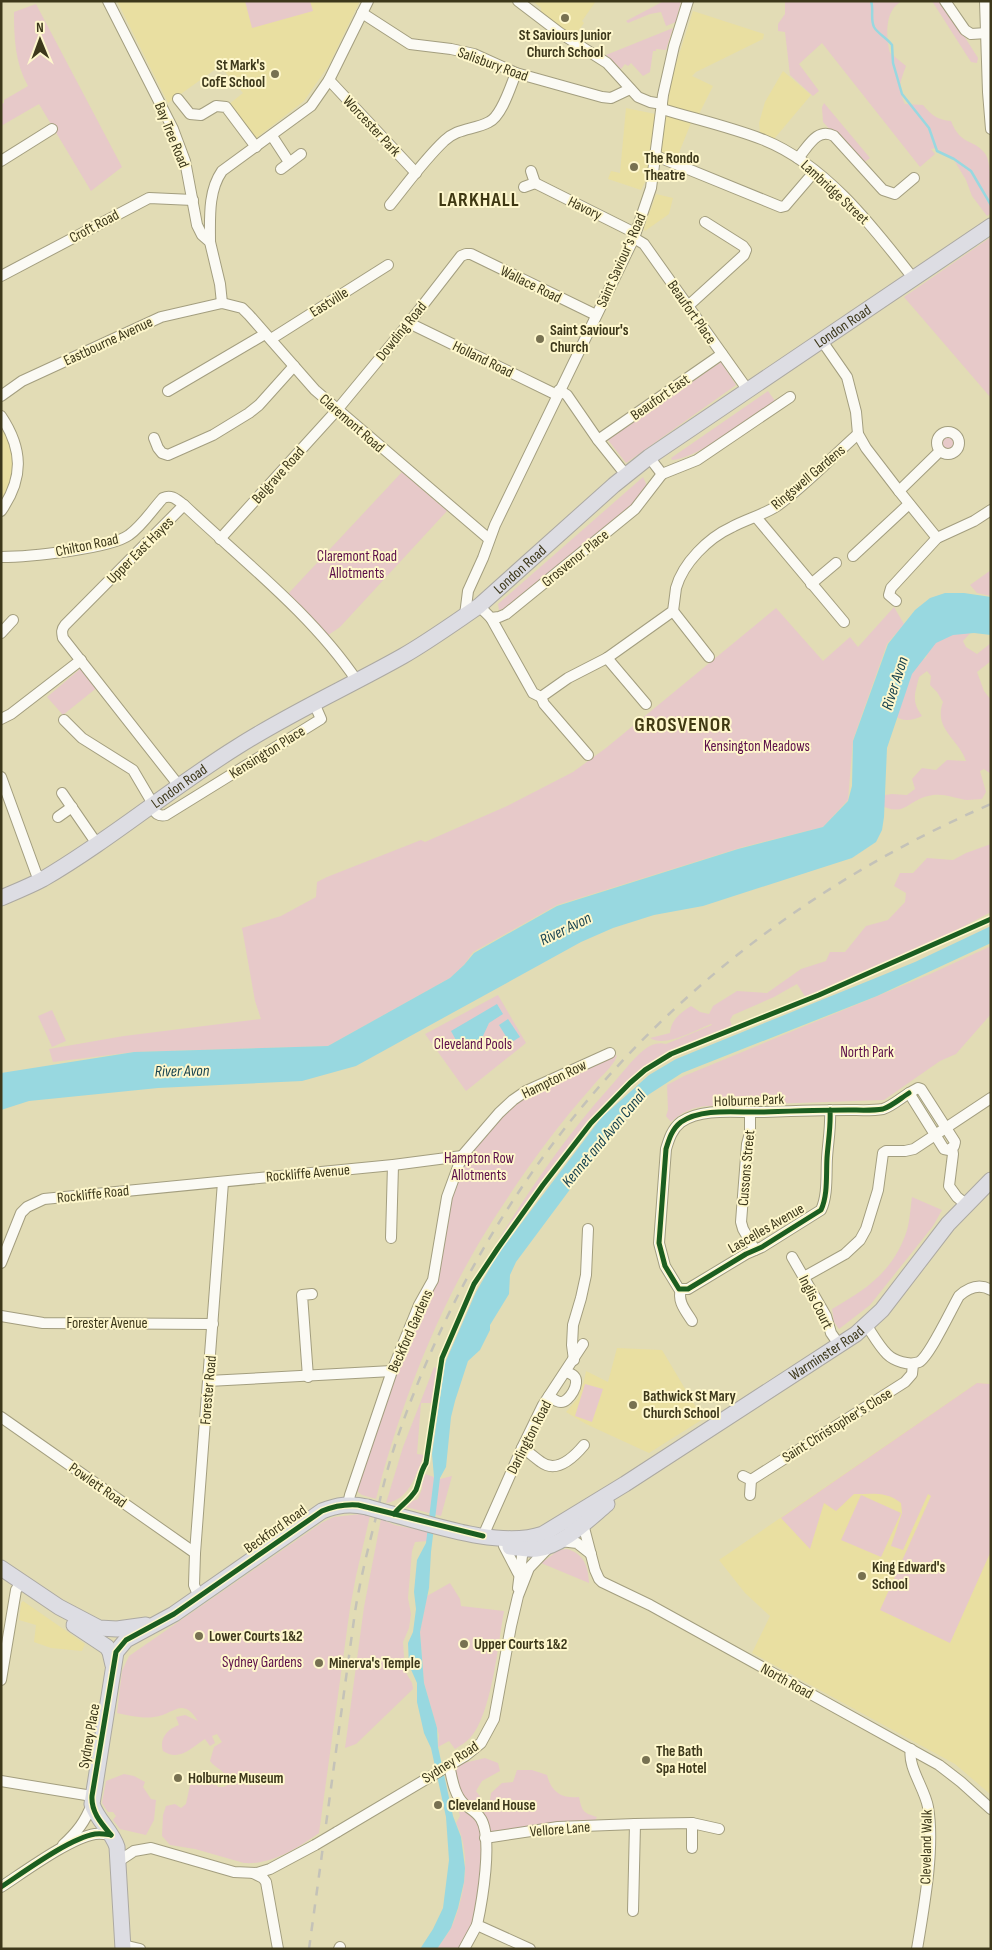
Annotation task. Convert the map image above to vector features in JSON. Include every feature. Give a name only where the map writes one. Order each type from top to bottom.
[{"type":"highway","name":"London Road","points":[[1,906],[27,891],[97,844],[236,748],[314,703],[404,655],[479,606],[648,457],[986,229]]},
{"type":"highway","name":"London Road","points":[[1,898],[41,880]]},
{"type":"highway","name":"Warminster Road","points":[[536,1543],[576,1521],[586,1520],[626,1484],[840,1346],[867,1326],[882,1310],[948,1224],[991,1180]]},
{"type":"highway","name":"Warminster Road","points":[[536,1543],[586,1520],[608,1503],[626,1484]]},
{"type":"highway","name":"Beckford Road","points":[[114,1654],[155,1623],[174,1614],[331,1507],[348,1504],[367,1507],[503,1542],[536,1543]]},
{"type":"highway","points":[[1,1568],[59,1607],[100,1628],[125,1629],[155,1623]]},
{"type":"highway","points":[[59,1607],[74,1625],[114,1654],[124,1654],[174,1614]]},
{"type":"highway","name":"Sydney Place","points":[[92,1800],[114,1654]]},
{"type":"highway","points":[[92,1800],[94,1812],[111,1835],[117,1847],[124,1947]]},
{"type":"street","name":"Bay Tree Road","points":[[108,1],[173,130],[185,161],[197,225],[202,235],[210,242],[220,284],[222,304]]},
{"type":"street","points":[[210,242],[212,194],[215,181],[222,171],[256,148],[310,106],[329,80],[368,1]]},
{"type":"street","points":[[518,1],[560,33],[607,62],[638,97],[662,107],[764,140],[798,158]]},
{"type":"street","name":"Saint Saviour's Road","points":[[465,615],[467,594],[489,539],[635,235],[652,188],[662,107],[674,46],[688,1]]},
{"type":"street","points":[[944,1],[965,30],[971,34],[988,33]]},
{"type":"street","points":[[985,1],[991,129]]},
{"type":"street","name":"Salisbury Road","points":[[362,13],[410,44],[474,54],[516,72],[602,97],[611,98],[630,89]]},
{"type":"street","points":[[390,206],[416,172],[445,140],[457,132],[491,122],[500,111],[516,72]]},
{"type":"street","name":"Worcester Park","points":[[329,80],[416,172]]},
{"type":"street","points":[[178,100],[190,114],[201,114],[216,106],[226,108],[256,148]]},
{"type":"street","points":[[1,161],[52,129]]},
{"type":"street","name":"Lambridge Street","points":[[913,278],[877,232],[815,171],[798,158],[817,135],[828,133],[834,136],[883,190],[895,194],[914,178]]},
{"type":"street","points":[[272,136],[285,166],[301,154]]},
{"type":"street","points":[[656,156],[781,207],[785,206],[815,171]]},
{"type":"street","points":[[524,187],[535,183],[531,171]]},
{"type":"street","name":"Havory","points":[[535,183],[635,235]]},
{"type":"street","name":"Croft Road","points":[[1,276],[149,198],[193,200]]},
{"type":"street","points":[[688,306],[744,255],[746,250],[744,246],[705,222]]},
{"type":"street","name":"Beaufort Place","points":[[635,235],[644,244],[747,389]]},
{"type":"street","name":"Wallace Road","points":[[466,254],[471,254],[596,315]]},
{"type":"street","name":"Dowding Road","points":[[337,410],[409,323],[461,256],[466,254]]},
{"type":"street","name":"Eastville","points":[[168,391],[268,337],[388,265]]},
{"type":"street","name":"Claremont Road","points":[[222,304],[242,308],[250,315],[315,390],[489,539]]},
{"type":"street","name":"Eastbourne Avenue","points":[[1,396],[22,381],[161,317],[222,304]]},
{"type":"street","name":"Holland Road","points":[[409,323],[558,392]]},
{"type":"street","points":[[822,341],[847,377],[856,412],[858,434],[898,491],[937,538]]},
{"type":"street","name":"Beaufort East","points":[[598,440],[722,354]]},
{"type":"street","points":[[154,438],[162,454],[168,455],[213,435],[259,405],[294,366]]},
{"type":"street","points":[[558,392],[567,395],[598,440],[626,475]]},
{"type":"street","name":"Grosvenor Place","points":[[491,618],[506,614],[635,508],[662,474],[697,460],[790,397]]},
{"type":"street","name":"Belgrave Road","points":[[220,539],[337,410]]},
{"type":"street","points":[[1,416],[17,446],[19,464],[12,493],[1,511]]},
{"type":"street","name":"Ringswell Gardens","points":[[673,611],[678,583],[692,559],[708,542],[731,527],[775,507],[789,497],[858,434]]},
{"type":"street","points":[[898,491],[940,451]]},
{"type":"street","points":[[648,457],[662,474]]},
{"type":"street","name":"Chilton Road","points":[[1,557],[67,551],[118,541],[136,529],[163,498],[173,497],[184,505]]},
{"type":"street","points":[[853,556],[910,504]]},
{"type":"street","name":"Upper East Hayes","points":[[180,787],[63,638],[62,628],[184,505],[280,593],[343,661],[357,680]]},
{"type":"street","points":[[896,601],[890,595],[891,588],[937,538],[974,521],[991,510]]},
{"type":"street","name":"Ringswell Gardens","points":[[756,517],[812,584],[842,615]]},
{"type":"street","points":[[812,584],[836,563]]},
{"type":"street","points":[[479,606],[491,618],[532,694],[541,697],[544,704],[582,753]]},
{"type":"street","points":[[541,697],[568,678],[608,658],[673,611],[709,657]]},
{"type":"street","points":[[1,633],[13,620]]},
{"type":"street","points":[[608,658],[646,704]]},
{"type":"street","points":[[1,719],[11,714],[81,660]]},
{"type":"street","name":"Kensington Place","points":[[152,805],[157,814],[161,816],[166,815],[320,719],[314,703]]},
{"type":"street","points":[[64,720],[82,738],[133,770],[152,805]]},
{"type":"street","points":[[1,778],[36,873],[41,880]]},
{"type":"street","points":[[62,793],[97,844]]},
{"type":"street","points":[[58,817],[72,807]]},
{"type":"street","name":"Hampton Row","points":[[462,1156],[499,1113],[513,1100],[526,1091],[610,1053]]},
{"type":"street","points":[[952,1148],[944,1149],[909,1093],[918,1088],[921,1089],[955,1142],[952,1148],[950,1186],[957,1197],[967,1205]]},
{"type":"street","name":"Holburne Park","points":[[692,1321],[680,1302],[679,1296],[684,1289],[677,1287],[666,1266],[660,1244],[665,1159],[670,1136],[682,1122],[692,1117],[712,1113],[885,1108],[909,1093]]},
{"type":"street","points":[[804,1277],[845,1254],[860,1240],[866,1229],[878,1190],[882,1153],[886,1151],[910,1151],[991,1098]]},
{"type":"street","name":"Lascelles Avenue","points":[[684,1289],[755,1250],[821,1210],[825,1199],[828,1145],[831,1130],[830,1110]]},
{"type":"street","name":"Cussons Street","points":[[750,1112],[750,1133],[747,1144],[741,1222],[755,1250]]},
{"type":"street","name":"Rockliffe Avenue","points":[[223,1182],[462,1156]]},
{"type":"street","name":"Beckford Gardens","points":[[348,1504],[392,1371],[418,1305],[433,1280],[446,1197],[462,1156]]},
{"type":"street","points":[[391,1238],[393,1165]]},
{"type":"street","name":"Rockliffe Road","points":[[1,1263],[22,1213],[35,1202],[44,1199],[223,1182]]},
{"type":"street","name":"Forester Road","points":[[199,1597],[194,1585],[195,1553],[223,1182]]},
{"type":"street","points":[[574,1360],[572,1325],[586,1275],[588,1229]]},
{"type":"street","name":"Inglis Court","points":[[792,1257],[826,1316],[831,1333],[840,1346]]},
{"type":"street","name":"Saint Christopher's Close","points":[[750,1495],[747,1478],[906,1382],[912,1374],[913,1364],[924,1358],[959,1296],[966,1290],[976,1286],[986,1287],[991,1290]]},
{"type":"street","points":[[308,1377],[302,1295],[312,1294]]},
{"type":"street","name":"Forester Avenue","points":[[1,1316],[43,1323],[213,1324]]},
{"type":"street","points":[[867,1326],[887,1354],[892,1358],[913,1364]]},
{"type":"street","name":"Darlington Road","points":[[483,1536],[522,1448],[549,1396],[583,1344]]},
{"type":"street","points":[[208,1381],[392,1371]]},
{"type":"street","points":[[549,1396],[558,1402],[568,1400],[576,1385],[576,1380],[574,1376],[566,1372]]},
{"type":"street","name":"Powlett Road","points":[[1,1417],[195,1553]]},
{"type":"street","points":[[522,1448],[545,1464],[555,1466],[566,1463],[584,1445]]},
{"type":"street","name":"North Road","points":[[586,1520],[590,1551],[596,1575],[602,1582],[650,1605],[911,1749],[950,1773],[991,1809]]},
{"type":"street","points":[[503,1542],[519,1574]]},
{"type":"street","points":[[536,1543],[577,1543],[590,1551]]},
{"type":"street","name":"Sydney Road","points":[[252,1873],[270,1869],[315,1845],[450,1765],[481,1744],[498,1708],[511,1626],[518,1596],[530,1568],[536,1543]]},
{"type":"street","name":"Sydney Road","points":[[530,1568],[536,1543]]},
{"type":"street","name":"Sydney Road","points":[[518,1596],[519,1574],[536,1543]]},
{"type":"street","points":[[1,1680],[16,1590],[21,1583]]},
{"type":"street","name":"Cleveland Walk","points":[[911,1749],[910,1761],[924,1790],[930,1827],[928,1878],[917,1949]]},
{"type":"street","points":[[450,1765],[457,1794],[480,1817],[485,1838],[485,1888],[477,1925],[464,1949]]},
{"type":"street","points":[[1,1781],[92,1800],[87,1818],[80,1828],[57,1851]]},
{"type":"street","points":[[692,1823],[692,1848]]},
{"type":"street","name":"Vellore Lane","points":[[485,1838],[558,1827],[635,1824],[692,1823],[719,1829]]},
{"type":"street","points":[[633,1910],[635,1824]]},
{"type":"street","points":[[1,1887],[57,1851],[95,1834],[111,1835]]},
{"type":"street","points":[[119,1861],[134,1851],[150,1848],[234,1872],[252,1873],[263,1878],[266,1882],[278,1949]]},
{"type":"street","points":[[477,1925],[530,1949]]},
{"type":"street","points":[[124,1947],[140,1949]]},
{"type":"shaded area","name":"St Mark's CofE School","points":[[117,1],[360,1],[329,65],[304,101],[255,139],[228,105],[243,93],[220,66],[168,103]]},
{"type":"shaded area","name":"St Saviours Junior Church School","points":[[533,1],[596,1],[582,21],[584,23],[574,37],[541,14],[541,8]]},
{"type":"shaded area","points":[[693,11],[764,34],[763,39],[696,72],[692,76],[713,86],[699,114],[691,123],[676,160],[652,150],[648,176],[641,190],[608,179],[611,171],[620,173],[626,108],[665,116],[674,70]]},
{"type":"shaded area","points":[[783,71],[811,95],[774,139],[760,133],[759,123],[765,102]]},
{"type":"shaded area","points":[[656,194],[673,198],[669,214],[645,231],[642,227]]},
{"type":"shaded area","points":[[1,424],[11,444],[9,445],[14,452],[11,454],[15,458],[8,489],[1,501]]},
{"type":"shaded area","name":"Bathwick St Mary Church School","points":[[617,1348],[662,1350],[703,1419],[649,1453],[586,1424],[566,1412],[578,1398],[586,1371],[608,1382]]},
{"type":"shaded area","name":"King Edward's School","points":[[977,1383],[991,1384],[990,1794],[955,1764],[752,1653],[770,1616],[745,1593],[719,1560]]},
{"type":"shaded area","points":[[23,1601],[85,1644],[82,1651],[51,1648],[34,1642],[36,1625],[19,1620],[21,1603]]},
{"type":"green space","points":[[245,1],[310,1],[313,11],[252,28]]},
{"type":"green space","points":[[664,1],[681,1],[676,22],[666,26],[661,12],[650,14],[628,23],[626,21]]},
{"type":"green space","points":[[785,1],[902,1],[896,5],[889,17],[887,32],[890,53],[906,66],[900,85],[902,98],[905,104],[923,105],[935,116],[951,121],[959,135],[977,146],[986,155],[990,174],[991,213],[987,216],[972,196],[966,180],[954,160],[936,148],[931,149],[935,154],[920,167],[822,43],[799,64],[819,91],[813,96],[790,75],[785,32],[778,31],[778,24],[785,14]]},
{"type":"green space","points":[[932,1],[942,1],[978,58],[977,63],[971,62]]},
{"type":"green space","points":[[36,4],[122,167],[91,191],[39,104],[1,126],[1,104],[4,103],[4,100],[28,86],[18,59],[14,12]]},
{"type":"green space","points":[[673,28],[666,50],[656,49],[656,51],[653,51],[650,72],[643,76],[631,63],[628,66],[625,64],[621,69],[606,55]]},
{"type":"green space","points":[[824,103],[870,158],[862,164],[823,122],[822,107]]},
{"type":"green space","points":[[991,237],[991,398],[904,297]]},
{"type":"green space","points":[[721,362],[736,385],[626,463],[608,440]]},
{"type":"green space","points":[[768,391],[775,401],[710,445],[683,458],[672,460],[671,458]]},
{"type":"green space","points":[[945,435],[951,435],[956,440],[954,449],[945,451],[940,446],[940,440]]},
{"type":"green space","name":"Claremont Road Allotments","points":[[402,472],[447,511],[340,627],[327,636],[287,595]]},
{"type":"green space","points":[[643,477],[647,486],[642,497],[619,518],[506,609],[499,610],[498,604]]},
{"type":"green space","points":[[991,570],[991,596],[977,593],[970,585]]},
{"type":"green space","name":"Kensington Meadows","points":[[894,607],[904,624],[887,644],[853,740],[848,800],[823,827],[743,847],[557,905],[473,952],[464,965],[450,978],[328,1046],[134,1052],[53,1062],[49,1049],[124,1036],[261,1019],[255,1001],[242,928],[281,916],[316,897],[317,882],[327,877],[421,840],[425,842],[507,806],[573,772],[606,748],[776,608],[823,661],[850,637],[858,647]]},
{"type":"green space","points":[[973,630],[963,641],[966,647],[977,654],[991,643],[991,661],[977,672],[984,691],[991,700],[991,774],[984,769],[980,771],[986,792],[982,799],[969,800],[933,795],[920,799],[904,808],[894,810],[878,804],[879,796],[892,794],[907,795],[915,789],[912,779],[922,768],[936,770],[947,760],[966,761],[963,753],[944,727],[941,720],[943,702],[930,685],[931,676],[927,671],[919,677],[915,693],[916,706],[922,716],[907,720],[893,715],[914,661],[926,658],[929,650],[938,640],[950,635]]},
{"type":"green space","points":[[80,669],[99,686],[63,715],[47,697]]},
{"type":"green space","points":[[991,844],[991,912],[917,951],[806,998],[797,984],[774,997],[733,1015],[730,1020],[732,1026],[724,1037],[719,1037],[714,1032],[711,1037],[665,1054],[635,1074],[596,1115],[541,1182],[480,1271],[524,1199],[556,1153],[636,1057],[653,1045],[666,1044],[712,1025],[672,1040],[656,1041],[650,1038],[670,1033],[672,1024],[677,1017],[691,1006],[700,1012],[709,1014],[713,1006],[737,991],[767,993],[801,969],[826,961],[830,952],[845,952],[866,926],[888,920],[905,902],[906,893],[894,886],[900,873],[913,873],[927,858],[953,860]]},
{"type":"green space","name":"North Park","points":[[991,946],[991,1014],[956,1054],[940,1061],[884,1100],[708,1106],[688,1111],[679,1115],[671,1122],[666,1116],[668,1110],[667,1085],[684,1076],[928,975]]},
{"type":"green space","name":"Cleveland Pools","points":[[498,995],[526,1043],[466,1091],[425,1034]]},
{"type":"green space","points":[[52,1010],[66,1041],[52,1047],[38,1016]]},
{"type":"green space","name":"Hampton Row Allotments","points":[[617,1055],[610,1067],[541,1150],[506,1200],[475,1250],[457,1283],[424,1354],[397,1426],[376,1499],[362,1495],[358,1492],[358,1488],[391,1385],[439,1271],[451,1198],[465,1158],[496,1122],[521,1098]]},
{"type":"green space","points":[[912,1197],[942,1210],[933,1226],[870,1305],[839,1329],[834,1322],[832,1309],[876,1279],[892,1260],[907,1231]]},
{"type":"green space","points":[[434,1367],[437,1368],[432,1403],[421,1403],[417,1454],[424,1455],[415,1478],[406,1492],[394,1501],[386,1503],[403,1447]]},
{"type":"green space","points":[[977,1383],[991,1384],[991,1551],[950,1643],[880,1610],[931,1496],[928,1494],[903,1550],[891,1546],[902,1513],[901,1503],[884,1495],[854,1494],[836,1511],[824,1503],[810,1549],[781,1518]]},
{"type":"green space","points":[[585,1384],[603,1389],[592,1422],[575,1416]]},
{"type":"green space","points":[[422,1473],[440,1479],[452,1476],[441,1516],[406,1507],[410,1502],[418,1499],[422,1489]]},
{"type":"green space","points":[[861,1495],[901,1513],[881,1557],[841,1540]]},
{"type":"green space","name":"Sydney Gardens","points":[[361,1514],[370,1516],[350,1608],[319,1833],[284,1854],[254,1863],[244,1863],[195,1849],[170,1845],[162,1836],[163,1815],[166,1806],[175,1804],[181,1808],[186,1804],[191,1780],[200,1774],[207,1774],[212,1777],[218,1787],[224,1787],[229,1784],[226,1775],[210,1761],[214,1747],[222,1742],[217,1734],[212,1736],[215,1743],[210,1746],[205,1739],[190,1750],[180,1754],[169,1754],[163,1751],[162,1742],[165,1735],[171,1729],[179,1725],[176,1717],[185,1715],[198,1721],[187,1709],[178,1708],[161,1715],[149,1717],[117,1713],[122,1671],[129,1656],[323,1522],[334,1517]]},
{"type":"green space","points":[[381,1519],[395,1525],[429,1532],[428,1541],[415,1542],[412,1551],[408,1598],[411,1614],[409,1628],[403,1642],[405,1671],[412,1683],[413,1689],[356,1744],[345,1748],[364,1607]]},
{"type":"green space","points":[[567,1549],[581,1557],[588,1571],[589,1583],[541,1563],[559,1550]]},
{"type":"green space","points":[[450,1583],[460,1599],[461,1606],[504,1611],[493,1678],[484,1713],[478,1727],[470,1738],[455,1749],[449,1741],[438,1747],[439,1735],[424,1683],[420,1632],[427,1596]]},
{"type":"green space","points":[[485,1758],[498,1763],[500,1771],[482,1781],[476,1791],[481,1798],[477,1810],[482,1815],[489,1807],[491,1793],[502,1783],[513,1782],[517,1770],[532,1770],[547,1775],[551,1786],[558,1793],[567,1797],[579,1797],[584,1811],[597,1817],[595,1821],[544,1825],[480,1836],[483,1887],[475,1918],[460,1949],[437,1949],[457,1914],[465,1875],[464,1848],[456,1823],[460,1816],[451,1785],[452,1769],[464,1763]]},
{"type":"green space","points":[[124,1774],[134,1776],[145,1782],[143,1787],[151,1799],[156,1800],[154,1820],[146,1835],[120,1829],[113,1820],[116,1816],[113,1812],[108,1812],[102,1803],[106,1781]]},
{"type":"water","name":"River Avon","points":[[945,593],[964,593],[991,597],[991,635],[974,633],[953,635],[936,643],[912,674],[887,748],[882,830],[876,842],[852,858],[703,906],[654,915],[613,928],[581,942],[356,1066],[302,1081],[158,1088],[29,1101],[1,1110],[1,1073],[134,1052],[328,1046],[450,978],[474,953],[557,906],[738,849],[823,827],[848,801],[852,786],[853,741],[888,644],[915,610],[930,598]]},
{"type":"water","name":"Kennet and Avon Canal","points":[[991,926],[991,943],[877,996],[682,1073],[648,1095],[609,1137],[516,1262],[510,1275],[509,1294],[490,1325],[490,1330],[480,1350],[468,1361],[451,1417],[446,1467],[440,1478],[431,1552],[429,1588],[420,1632],[424,1683],[437,1728],[438,1747],[453,1816],[461,1837],[465,1868],[458,1908],[451,1928],[437,1949],[420,1949],[433,1929],[443,1908],[449,1860],[446,1817],[431,1748],[424,1733],[417,1702],[417,1683],[409,1665],[408,1643],[413,1632],[416,1609],[414,1592],[417,1560],[426,1543],[434,1477],[432,1454],[445,1363],[476,1292],[498,1254],[601,1118],[649,1075],[676,1059],[915,962]]},
{"type":"water","name":"Cleveland Pools","points":[[497,1004],[503,1014],[489,1023],[478,1042],[464,1044],[457,1042],[451,1031]]},
{"type":"water","points":[[508,1019],[520,1037],[510,1043],[499,1025]]},
{"type":"waterway","points":[[871,1],[874,27],[892,45],[893,63],[902,94],[929,128],[937,151],[954,159],[971,171],[991,205]]},
{"type":"railway","points":[[309,1949],[355,1612],[385,1478],[397,1439],[440,1333],[492,1234],[554,1142],[625,1058],[705,982],[793,914],[888,854],[991,804]]},
{"type":"cycle path","points":[[394,1514],[416,1490],[426,1463],[442,1358],[474,1284],[543,1185],[591,1123],[630,1083],[645,1070],[671,1054],[819,995],[991,919]]},
{"type":"cycle path","points":[[830,1110],[830,1116],[830,1122],[827,1158],[826,1191],[821,1210],[762,1247],[746,1254],[688,1289],[679,1289],[665,1266],[659,1243],[666,1149],[673,1131],[681,1122],[700,1114],[721,1112],[816,1110],[827,1110],[838,1110],[879,1110],[890,1106],[909,1093]]},
{"type":"cycle path","points":[[111,1835],[100,1822],[95,1812],[92,1796],[116,1652],[126,1640],[174,1614],[322,1511],[331,1508],[344,1505],[358,1505],[483,1536]]},
{"type":"cycle path","points":[[1,1887],[47,1856],[73,1842],[95,1834],[111,1835]]},
{"type":"place","name":"St Saviours Junior Church School","points":[[565,18]]},
{"type":"place","name":"St Mark's CofE School","points":[[275,74]]},
{"type":"place","name":"The Rondo Theatre","points":[[634,167]]},
{"type":"place","name":"Saint Saviour's Church","points":[[540,339]]},
{"type":"place","name":"Bathwick St Mary Church School","points":[[633,1405]]},
{"type":"place","name":"King Edward's School","points":[[862,1576]]},
{"type":"place","name":"Lower Courts 1&2","points":[[199,1636]]},
{"type":"place","name":"Upper Courts 1&2","points":[[464,1644]]},
{"type":"place","name":"Minerva's Temple","points":[[319,1663]]},
{"type":"place","name":"The Bath Spa Hotel","points":[[646,1760]]},
{"type":"place","name":"Holburne Museum","points":[[178,1778]]},
{"type":"place","name":"Cleveland House","points":[[438,1805]]},
{"type":"district","name":"LARKHALL","points":[[479,199]]},
{"type":"district","name":"GROSVENOR","points":[[683,724]]}]
